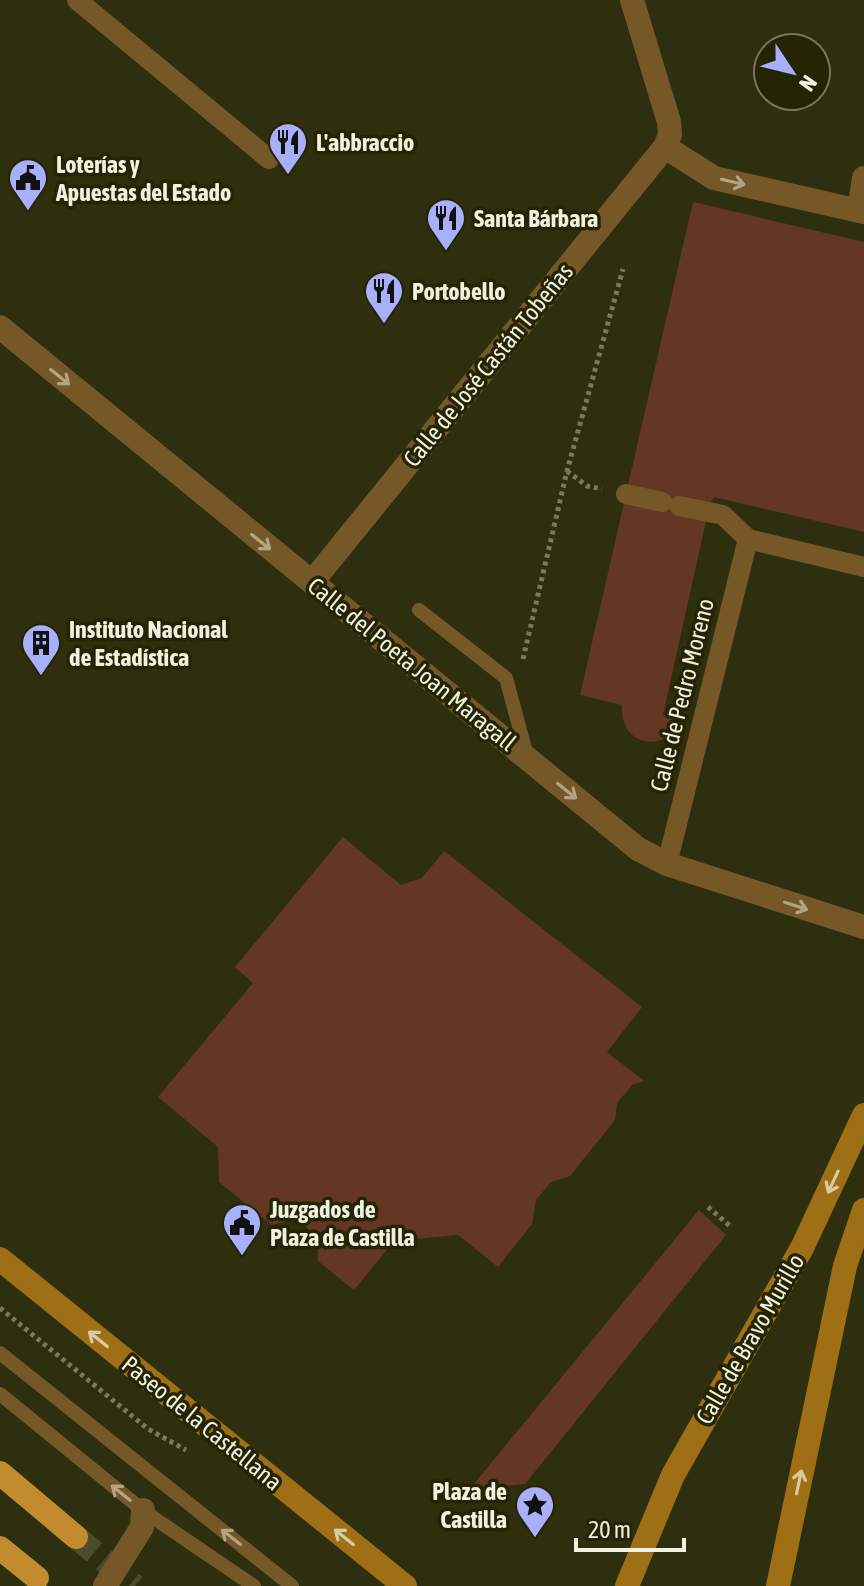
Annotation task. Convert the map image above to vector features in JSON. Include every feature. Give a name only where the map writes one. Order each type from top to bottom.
[{"type":"highway","points":[[0,1473],[76,1537]]},
{"type":"highway","points":[[0,1548],[37,1578]]},
{"type":"main road","name":"Calle de Bravo Murillo","points":[[627,1586],[673,1475],[802,1248],[864,1115]]},
{"type":"main road","name":"Calle de Bravo Murillo","points":[[778,1586],[845,1266],[864,1210]]},
{"type":"main road","name":"Paseo de la Castellana","points":[[0,1259],[405,1586]]},
{"type":"street","points":[[77,0],[269,159]]},
{"type":"street","points":[[632,0],[669,122],[670,135],[665,147],[714,178],[862,211],[864,178]]},
{"type":"street","name":"Calle de José Castán Tobeñas","points":[[312,582],[665,147]]},
{"type":"street","name":"Calle del Poeta Joan Maragall","points":[[0,328],[638,849],[667,864],[864,927]]},
{"type":"street","points":[[626,494],[723,515],[748,539],[864,567]]},
{"type":"street","name":"Calle de Pedro Moreno","points":[[667,864],[748,539]]},
{"type":"street","points":[[105,1586],[142,1527],[143,1510]]},
{"type":"street","name":"Calle de Bravo Murillo","points":[[615,1586],[635,1562]]},
{"type":"lane","points":[[419,610],[506,678],[527,758]]},
{"type":"lane","points":[[0,1353],[292,1586]]},
{"type":"lane","points":[[0,1394],[143,1510],[254,1586]]},
{"type":"path","points":[[513,703],[567,471],[623,269]]},
{"type":"path","points":[[567,471],[587,486]]},
{"type":"path","points":[[708,1207],[730,1226]]},
{"type":"shaded area","points":[[693,202],[864,242],[864,532],[714,497],[710,503],[663,715],[682,720],[665,738],[644,741],[628,730],[622,705],[580,695]]},
{"type":"shaded area","points":[[343,837],[401,885],[422,878],[444,851],[642,1007],[607,1052],[644,1081],[632,1085],[617,1103],[615,1120],[570,1176],[551,1182],[536,1200],[532,1224],[498,1267],[458,1235],[394,1241],[354,1290],[318,1261],[318,1237],[297,1219],[272,1225],[219,1182],[218,1147],[158,1097],[253,983],[235,967]]},
{"type":"shaded area","points":[[699,1210],[726,1235],[525,1484],[469,1490]]},
{"type":"tunnel","points":[[76,1537],[135,1586]]},
{"type":"place","name":"L'abbraccio","points":[[288,176]]},
{"type":"place","name":"Loterías y Apuestas del Estado","points":[[28,212]]},
{"type":"place","name":"Santa Bárbara","points":[[446,252]]},
{"type":"place","name":"Portobello","points":[[384,325]]},
{"type":"place","name":"Instituto Nacional de Estadística","points":[[41,677]]},
{"type":"place","name":"Juzgados de Plaza de Castilla","points":[[242,1257]]},
{"type":"place","name":"Plaza de Castilla","points":[[535,1539]]}]
